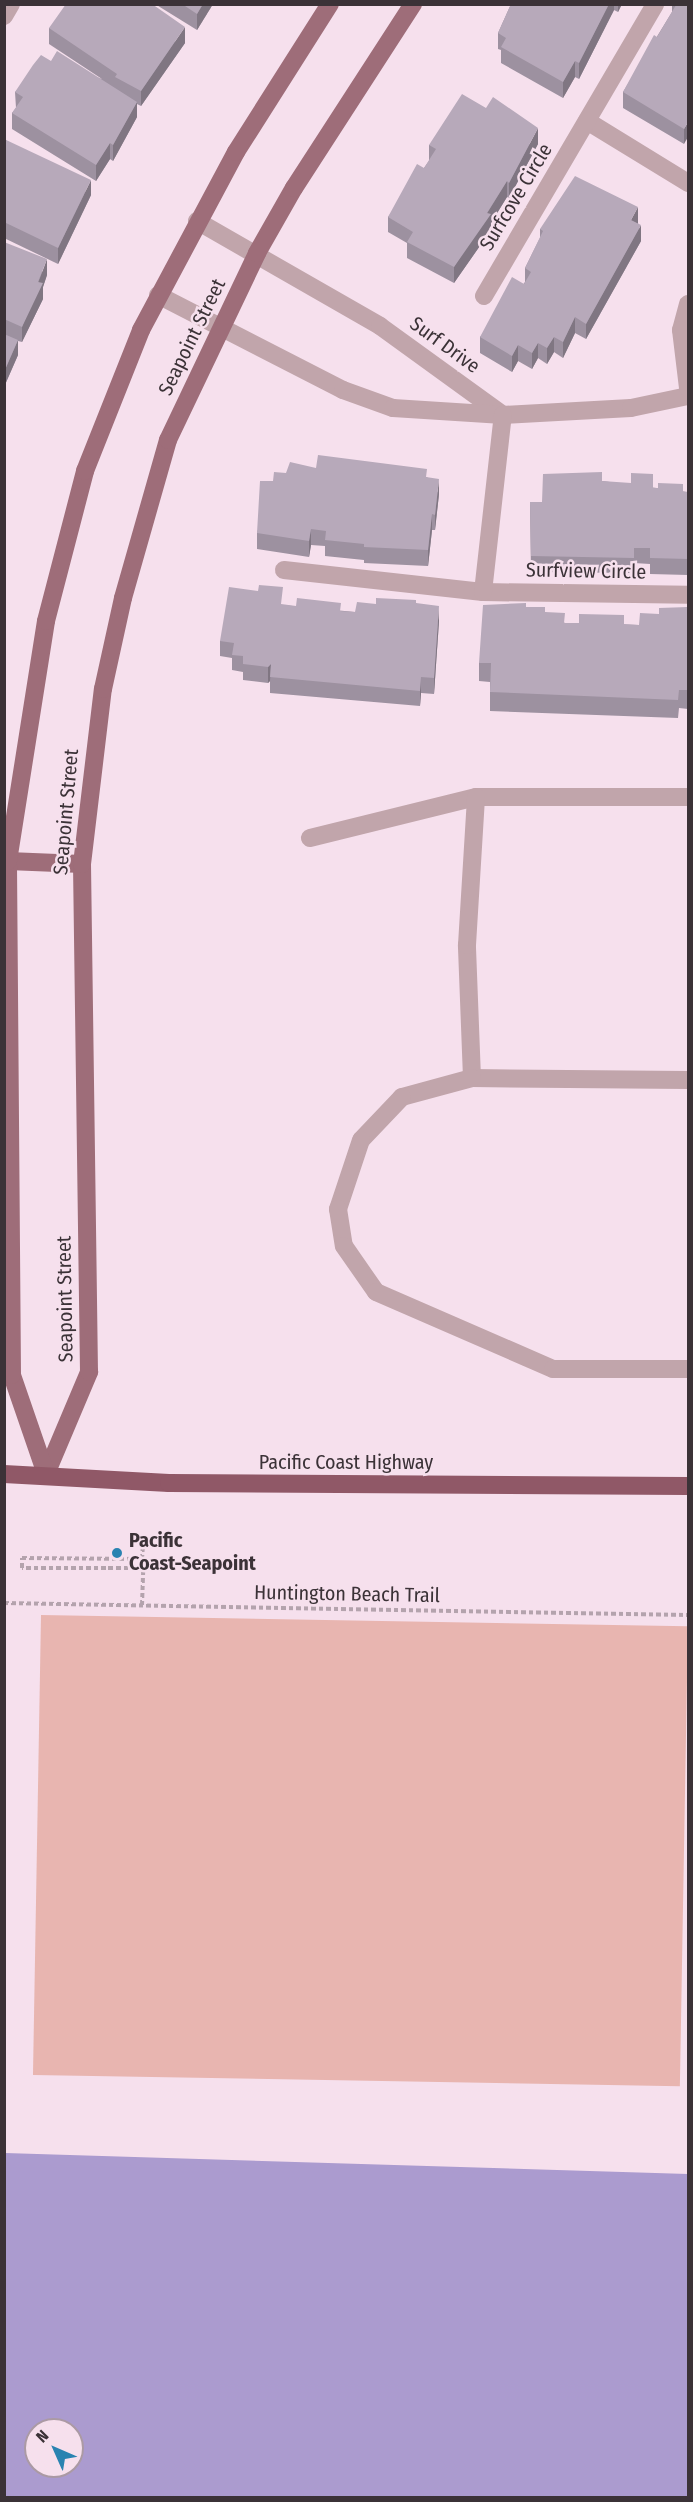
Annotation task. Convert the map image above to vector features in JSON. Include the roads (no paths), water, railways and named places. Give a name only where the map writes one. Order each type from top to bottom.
[{"type":"highway","name":"Pacific Coast Highway","points":[[4,1474],[46,1474],[169,1484],[688,1486]]},
{"type":"main road","points":[[46,1474],[12,1375],[8,861],[44,633],[66,536],[107,413],[158,295],[197,221],[330,4]]},
{"type":"main road","name":"Seapoint Street","points":[[46,1474],[89,1372],[82,864],[103,689],[123,598],[168,440],[257,253],[412,4]]},
{"type":"main road","points":[[8,861],[82,864]]},
{"type":"street","points":[[4,16],[11,4]]},
{"type":"street","name":"Surfcove Circle","points":[[484,296],[655,4]]},
{"type":"street","points":[[587,121],[688,183]]},
{"type":"street","name":"Surf Drive","points":[[197,221],[257,253],[421,353],[503,416]]},
{"type":"street","points":[[158,295],[343,390],[393,408],[503,416],[631,408],[688,396]]},
{"type":"street","points":[[688,304],[681,330],[688,388]]},
{"type":"street","points":[[483,592],[503,416]]},
{"type":"street","name":"Surfview Circle","points":[[284,570],[483,592],[688,595]]},
{"type":"street","points":[[310,838],[476,797],[688,797]]},
{"type":"street","points":[[472,1078],[467,945],[476,797]]},
{"type":"street","points":[[688,1080],[472,1078],[402,1097],[361,1140],[338,1209],[344,1246],[376,1292],[553,1369],[688,1370]]},
{"type":"place","name":"Pacific Coast-Seapoint","points":[[117,1553]]}]
